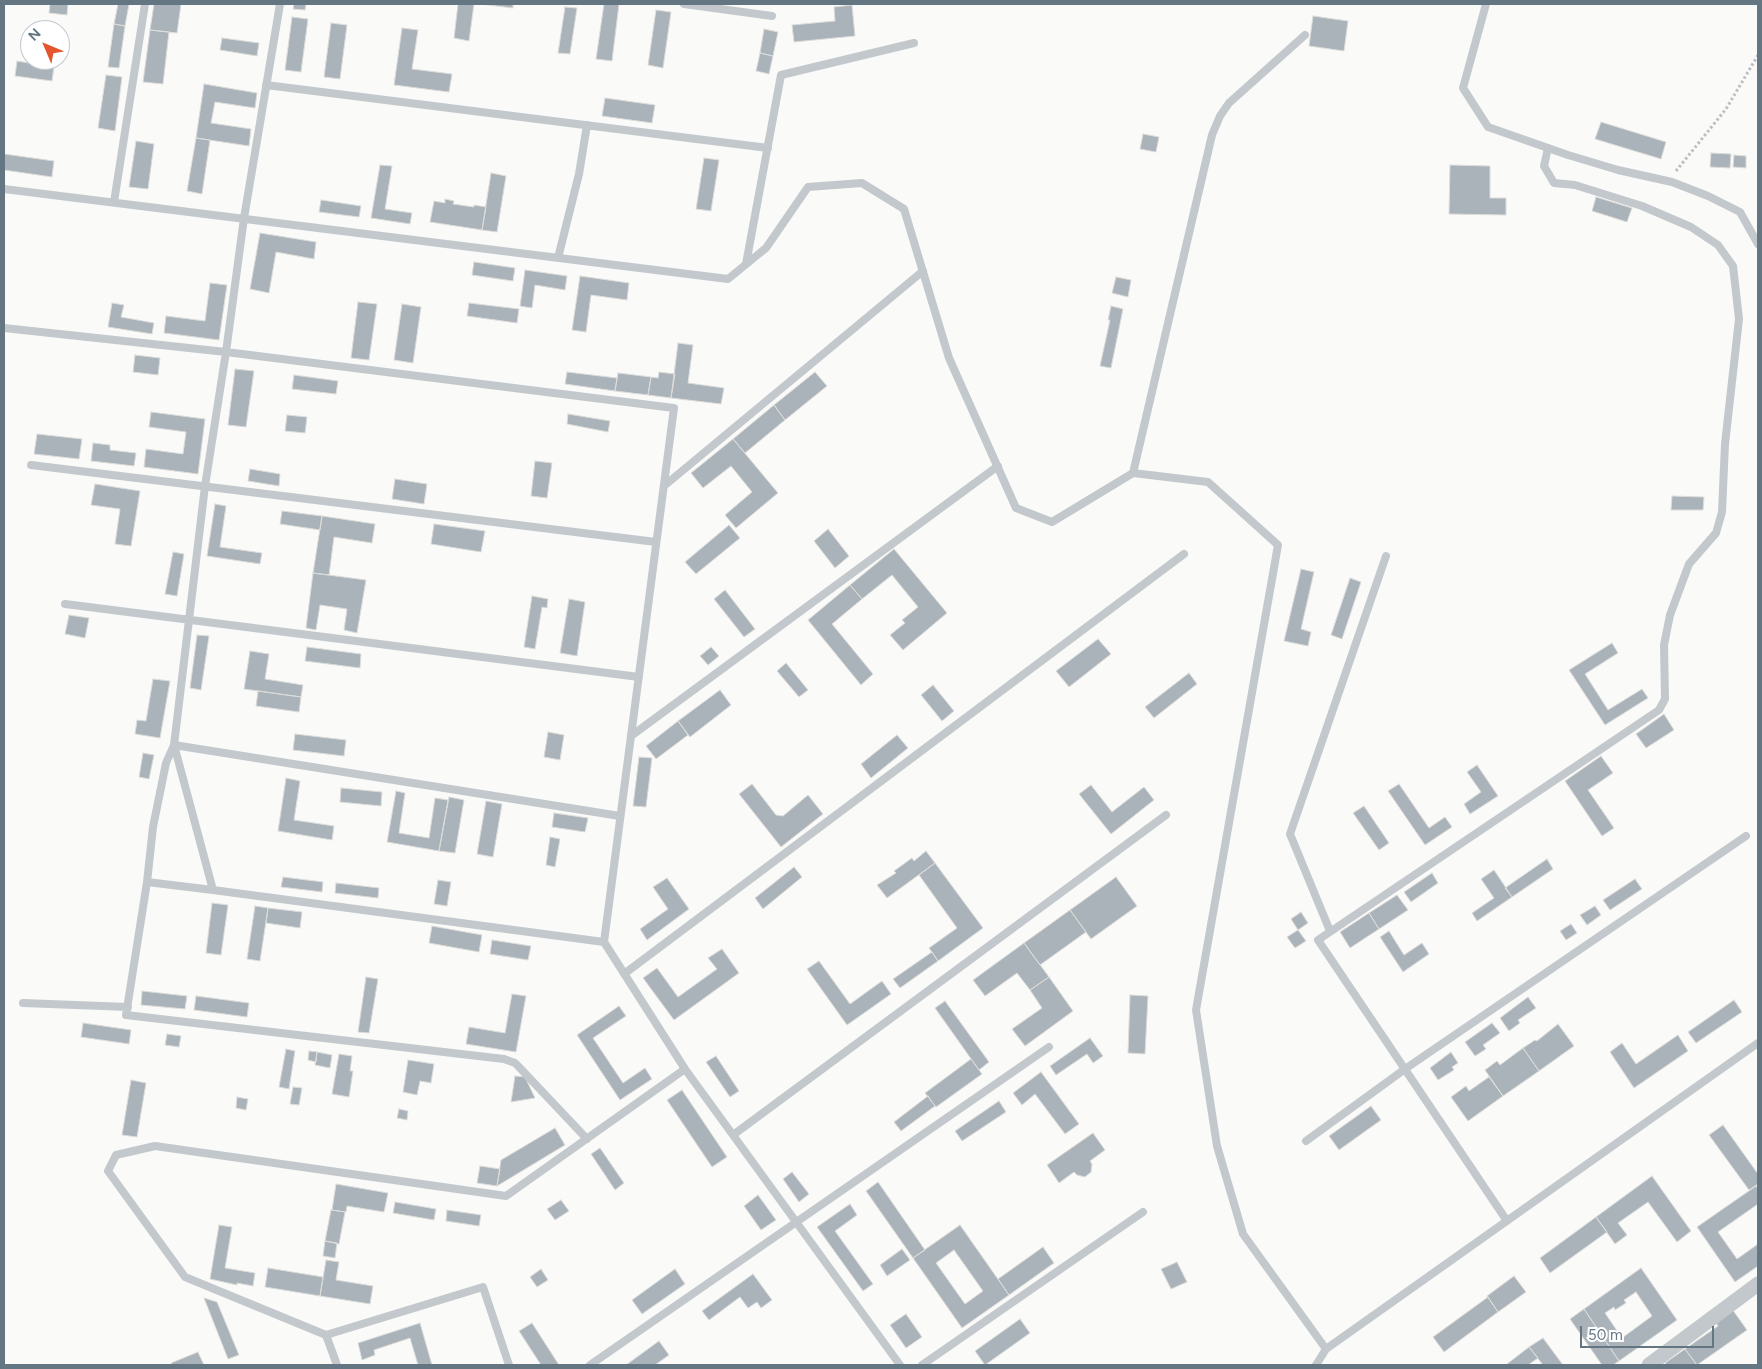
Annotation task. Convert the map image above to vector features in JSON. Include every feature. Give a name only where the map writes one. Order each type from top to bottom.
[{"type":"street","points":[[1649,1365],[1758,1284]]},
{"type":"lane","points":[[114,202],[145,4]]},
{"type":"lane","points":[[280,4],[244,218],[205,486],[174,745],[166,764],[153,827],[147,882],[126,1015],[510,1061],[519,1067],[587,1139]]},
{"type":"lane","points":[[684,4],[772,16]]},
{"type":"lane","points":[[1486,4],[1463,88],[1488,127],[1618,170],[1668,181],[1708,196],[1740,212],[1758,244]]},
{"type":"lane","points":[[1133,473],[1212,135],[1220,116],[1229,104],[1306,35]]},
{"type":"lane","points":[[746,264],[782,75],[914,43]]},
{"type":"lane","points":[[266,85],[768,148]]},
{"type":"lane","points":[[558,258],[579,174],[587,125]]},
{"type":"lane","points":[[1507,1221],[1318,940],[1659,710],[1665,700],[1664,645],[1670,616],[1689,564],[1716,533],[1722,512],[1725,444],[1739,319],[1733,266],[1718,245],[1691,227],[1642,206],[1575,185],[1554,183],[1544,166],[1548,148]]},
{"type":"lane","points":[[4,188],[728,279],[766,248],[808,187],[862,183],[904,209],[949,358],[1016,508],[1052,522],[1133,473],[1208,482],[1278,544],[1196,1010],[1217,1146],[1243,1234],[1326,1349]]},
{"type":"lane","points":[[664,486],[923,271]]},
{"type":"lane","points":[[4,328],[226,352],[674,408],[604,942],[685,1069],[900,1365]]},
{"type":"lane","points":[[31,464],[656,542]]},
{"type":"lane","points":[[631,736],[998,466]]},
{"type":"lane","points":[[624,974],[1184,554]]},
{"type":"lane","points":[[1330,932],[1290,834],[1386,556]]},
{"type":"lane","points":[[65,604],[639,677]]},
{"type":"lane","points":[[174,745],[620,816]]},
{"type":"lane","points":[[174,745],[212,890]]},
{"type":"lane","points":[[733,1135],[1166,815]]},
{"type":"lane","points":[[1306,1140],[1405,1069],[1746,836]]},
{"type":"lane","points":[[147,882],[604,942]]},
{"type":"lane","points":[[23,1003],[128,1007]]},
{"type":"lane","points":[[1316,1365],[1326,1349],[1758,1043]]},
{"type":"lane","points":[[590,1365],[1049,1047]]},
{"type":"lane","points":[[509,1365],[483,1287],[326,1335],[184,1277],[108,1171],[116,1155],[154,1146],[506,1196],[685,1069]]},
{"type":"lane","points":[[922,1365],[1143,1212]]},
{"type":"lane","points":[[326,1335],[337,1365]]},
{"type":"path","points":[[1668,181],[1726,108],[1758,55]]},
{"type":"building","points":[[50,4],[68,4],[67,15],[49,13]]},
{"type":"building","points":[[118,4],[129,4],[125,26],[114,24]]},
{"type":"building","points":[[154,4],[181,4],[177,33],[150,30]]},
{"type":"building","points":[[294,4],[306,4],[305,10],[293,9]]},
{"type":"building","points":[[458,4],[474,4],[469,41],[454,38]]},
{"type":"building","points":[[480,4],[513,4],[513,8]]},
{"type":"building","points":[[604,4],[619,4],[612,61],[596,59]]},
{"type":"building","points":[[852,5],[855,36],[794,42],[792,25],[835,21],[834,7]]},
{"type":"building","points":[[565,7],[577,8],[570,54],[558,53]]},
{"type":"building","points":[[656,10],[671,12],[663,68],[648,65]]},
{"type":"building","points":[[1313,16],[1348,21],[1344,51],[1309,46]]},
{"type":"building","points":[[292,17],[308,19],[301,72],[285,70]]},
{"type":"building","points":[[331,23],[347,25],[340,79],[324,77]]},
{"type":"building","points":[[114,24],[125,26],[119,68],[108,67]]},
{"type":"building","points":[[402,28],[418,30],[412,69],[452,74],[449,92],[394,85]]},
{"type":"building","points":[[764,29],[778,32],[773,56],[760,53]]},
{"type":"building","points":[[150,30],[169,32],[163,84],[143,82]]},
{"type":"building","points":[[222,38],[259,43],[257,56],[220,50]]},
{"type":"building","points":[[760,53],[773,56],[769,74],[756,71]]},
{"type":"building","points":[[17,61],[20,61],[20,70],[54,70],[52,81],[15,76]]},
{"type":"building","points":[[106,75],[122,77],[115,131],[98,128]]},
{"type":"building","points":[[204,84],[257,93],[255,108],[215,102],[211,123],[251,129],[249,146],[196,138]]},
{"type":"building","points":[[605,98],[655,105],[652,123],[602,116]]},
{"type":"building","points":[[1601,122],[1666,142],[1661,159],[1595,139]]},
{"type":"building","points":[[1143,134],[1159,137],[1156,152],[1140,149]]},
{"type":"building","points":[[196,138],[210,140],[202,194],[187,191]]},
{"type":"building","points":[[136,141],[154,144],[148,189],[129,187]]},
{"type":"building","points":[[1711,153],[1731,154],[1730,168],[1710,167]]},
{"type":"building","points":[[4,154],[54,161],[52,177],[4,170]]},
{"type":"building","points":[[1734,155],[1746,156],[1746,168],[1733,167]]},
{"type":"building","points":[[704,158],[719,160],[711,211],[696,209]]},
{"type":"building","points":[[380,165],[392,166],[385,209],[412,213],[410,224],[371,218]]},
{"type":"building","points":[[1450,165],[1490,166],[1490,198],[1506,198],[1506,215],[1449,214]]},
{"type":"building","points":[[491,173],[506,176],[497,232],[482,230]]},
{"type":"building","points":[[1596,197],[1632,208],[1627,222],[1592,211]]},
{"type":"building","points":[[445,199],[454,201],[453,204],[486,207],[482,230],[430,222],[434,201],[445,203]]},
{"type":"building","points":[[321,200],[361,206],[359,217],[319,212]]},
{"type":"building","points":[[260,233],[316,242],[314,259],[276,252],[269,293],[250,289]]},
{"type":"building","points":[[474,262],[515,268],[513,281],[472,275]]},
{"type":"building","points":[[525,270],[567,276],[565,290],[535,285],[532,308],[520,306]]},
{"type":"building","points":[[580,276],[629,283],[627,300],[591,295],[586,332],[572,330]]},
{"type":"building","points":[[1116,277],[1131,280],[1128,297],[1112,293]]},
{"type":"building","points":[[210,283],[227,285],[219,340],[164,333],[166,316],[205,321]]},
{"type":"building","points":[[358,302],[377,304],[369,360],[351,358]]},
{"type":"building","points":[[112,303],[124,305],[121,317],[154,323],[152,334],[108,327]]},
{"type":"building","points":[[469,303],[519,309],[517,323],[467,316]]},
{"type":"building","points":[[402,304],[421,307],[413,363],[394,360]]},
{"type":"building","points":[[1111,306],[1123,309],[1111,368],[1100,366],[1110,320],[1108,320]]},
{"type":"building","points":[[678,343],[693,345],[688,383],[724,388],[721,404],[671,398]]},
{"type":"building","points":[[135,355],[160,358],[158,375],[133,372]]},
{"type":"building","points":[[235,369],[254,371],[246,427],[228,425]]},
{"type":"building","points":[[567,372],[617,378],[615,391],[565,384]]},
{"type":"building","points":[[659,372],[675,374],[671,398],[648,395],[651,377],[658,378]]},
{"type":"building","points":[[815,372],[827,386],[785,420],[774,405]]},
{"type":"building","points":[[618,373],[651,377],[648,395],[615,391]]},
{"type":"building","points":[[294,375],[338,381],[336,394],[292,389]]},
{"type":"building","points":[[774,405],[785,420],[745,453],[733,439]]},
{"type":"building","points":[[151,412],[205,419],[198,474],[144,467],[146,449],[183,454],[186,432],[149,427]]},
{"type":"building","points":[[568,414],[610,421],[608,432],[567,424]]},
{"type":"building","points":[[287,415],[307,417],[305,433],[285,431]]},
{"type":"building","points":[[37,434],[82,439],[79,459],[34,454]]},
{"type":"building","points":[[733,439],[778,493],[736,528],[725,515],[752,492],[731,466],[703,488],[691,473]]},
{"type":"building","points":[[93,443],[110,445],[110,450],[136,453],[134,466],[91,461]]},
{"type":"building","points":[[535,461],[552,463],[547,498],[531,496]]},
{"type":"building","points":[[250,469],[280,474],[279,486],[248,481]]},
{"type":"building","points":[[395,479],[427,484],[424,504],[392,499]]},
{"type":"building","points":[[95,484],[140,491],[131,546],[115,544],[120,509],[91,505]]},
{"type":"building","points":[[1672,496],[1704,497],[1703,510],[1671,510]]},
{"type":"building","points":[[215,504],[226,506],[220,547],[262,553],[260,564],[207,556]]},
{"type":"building","points":[[282,511],[322,516],[320,530],[280,524]]},
{"type":"building","points":[[322,516],[375,524],[372,543],[334,537],[329,575],[313,573]]},
{"type":"building","points":[[434,524],[485,531],[481,552],[431,544]]},
{"type":"building","points":[[729,525],[740,538],[696,574],[685,562]]},
{"type":"building","points":[[828,529],[849,556],[835,568],[814,541]]},
{"type":"building","points":[[894,549],[947,613],[903,650],[890,635],[905,623],[902,620],[918,607],[892,575],[862,599],[850,585]]},
{"type":"building","points":[[173,552],[184,554],[177,596],[165,594]]},
{"type":"building","points":[[1301,569],[1314,572],[1301,629],[1311,632],[1308,646],[1284,641]]},
{"type":"building","points":[[313,573],[366,580],[357,633],[344,630],[347,609],[320,605],[316,630],[306,628]]},
{"type":"building","points":[[1350,578],[1361,582],[1342,639],[1331,635]]},
{"type":"building","points":[[850,585],[862,599],[832,624],[873,674],[861,685],[808,620]]},
{"type":"building","points":[[725,590],[755,629],[744,637],[714,599]]},
{"type":"building","points":[[532,596],[548,599],[547,608],[542,607],[535,649],[524,647]]},
{"type":"building","points":[[569,599],[585,602],[577,656],[560,653]]},
{"type":"building","points":[[69,615],[89,618],[85,638],[65,634]]},
{"type":"building","points":[[197,635],[209,636],[201,690],[190,688]]},
{"type":"building","points":[[1098,639],[1111,654],[1069,687],[1056,671]]},
{"type":"building","points":[[1612,643],[1618,653],[1585,674],[1608,710],[1642,689],[1648,698],[1605,725],[1569,670]]},
{"type":"building","points":[[307,647],[361,654],[360,668],[305,661]]},
{"type":"building","points":[[711,647],[719,656],[708,665],[700,656]]},
{"type":"building","points":[[250,651],[269,654],[265,679],[303,685],[301,697],[244,689]]},
{"type":"building","points":[[786,663],[808,690],[799,697],[777,671]]},
{"type":"building","points":[[1189,673],[1197,684],[1154,718],[1145,707]]},
{"type":"building","points":[[153,679],[170,681],[160,738],[135,734],[137,720],[146,721]]},
{"type":"building","points":[[933,685],[954,711],[942,721],[921,695]]},
{"type":"building","points":[[720,690],[731,705],[690,737],[678,721]]},
{"type":"building","points":[[258,691],[301,697],[299,712],[256,706]]},
{"type":"building","points":[[1664,714],[1674,730],[1646,748],[1636,734]]},
{"type":"building","points":[[678,721],[688,735],[656,759],[646,746]]},
{"type":"building","points":[[548,732],[564,735],[560,760],[544,757]]},
{"type":"building","points":[[295,734],[346,740],[344,756],[293,750]]},
{"type":"building","points":[[897,735],[908,748],[871,778],[861,764]]},
{"type":"building","points":[[143,753],[154,755],[149,779],[139,777]]},
{"type":"building","points":[[1601,756],[1613,773],[1588,790],[1614,828],[1602,836],[1565,781]]},
{"type":"building","points":[[639,757],[652,758],[646,807],[633,806]]},
{"type":"building","points":[[1477,765],[1498,796],[1470,814],[1464,804],[1481,792],[1467,772]]},
{"type":"building","points":[[286,778],[300,781],[294,820],[334,826],[332,840],[278,831]]},
{"type":"building","points":[[752,784],[776,815],[783,816],[808,795],[823,814],[781,847],[739,794]]},
{"type":"building","points":[[1399,784],[1429,828],[1445,817],[1452,827],[1425,845],[1388,791]]},
{"type":"building","points":[[1091,785],[1112,812],[1144,787],[1154,800],[1111,834],[1079,794]]},
{"type":"building","points":[[341,788],[382,792],[381,806],[340,802]]},
{"type":"building","points":[[396,791],[405,793],[399,833],[429,838],[435,798],[448,800],[439,851],[387,842]]},
{"type":"building","points":[[449,797],[464,800],[455,853],[439,851]]},
{"type":"building","points":[[486,801],[502,804],[493,857],[477,854]]},
{"type":"building","points":[[1364,806],[1389,843],[1379,850],[1353,813]]},
{"type":"building","points":[[554,813],[588,818],[585,832],[552,827]]},
{"type":"building","points":[[550,837],[560,839],[555,867],[546,865]]},
{"type":"building","points":[[926,851],[935,863],[887,898],[877,885],[896,873],[894,871],[912,858],[914,861]]},
{"type":"building","points":[[1547,859],[1553,869],[1512,897],[1505,888]]},
{"type":"building","points":[[935,863],[983,928],[938,961],[929,948],[957,928],[919,875]]},
{"type":"building","points":[[794,867],[802,877],[763,909],[755,898]]},
{"type":"building","points":[[1494,870],[1512,897],[1477,921],[1472,913],[1494,898],[1481,879]]},
{"type":"building","points":[[1432,873],[1438,883],[1411,902],[1404,892]]},
{"type":"building","points":[[283,877],[323,882],[322,892],[281,887]]},
{"type":"building","points":[[1116,877],[1137,906],[1091,939],[1070,910]]},
{"type":"building","points":[[667,878],[689,909],[647,940],[640,929],[668,909],[653,887]]},
{"type":"building","points":[[1635,879],[1642,889],[1610,910],[1603,900]]},
{"type":"building","points":[[438,880],[451,882],[447,906],[434,904]]},
{"type":"building","points":[[336,883],[379,888],[378,898],[335,893]]},
{"type":"building","points":[[1397,895],[1408,910],[1379,929],[1369,913]]},
{"type":"building","points":[[212,903],[228,905],[221,955],[206,953]]},
{"type":"building","points":[[255,906],[268,908],[260,961],[247,959]]},
{"type":"building","points":[[1595,906],[1601,915],[1587,925],[1580,915]]},
{"type":"building","points":[[268,908],[302,912],[300,928],[266,923]]},
{"type":"building","points":[[1070,910],[1086,932],[1040,965],[1024,943]]},
{"type":"building","points":[[1301,912],[1308,923],[1298,930],[1291,919]]},
{"type":"building","points":[[1369,913],[1379,929],[1350,948],[1340,932]]},
{"type":"building","points":[[1571,924],[1577,933],[1566,940],[1560,931]]},
{"type":"building","points":[[432,926],[482,935],[479,952],[429,943]]},
{"type":"building","points":[[1298,930],[1306,941],[1295,948],[1287,937]]},
{"type":"building","points":[[1389,931],[1404,955],[1422,943],[1429,954],[1403,972],[1380,937]]},
{"type":"building","points":[[492,940],[531,946],[528,960],[490,954]]},
{"type":"building","points":[[1024,943],[1049,977],[1030,990],[1017,973],[985,996],[973,980]]},
{"type":"building","points":[[722,949],[739,973],[674,1020],[643,978],[657,968],[678,997],[717,969],[708,958]]},
{"type":"building","points":[[932,952],[938,961],[900,988],[893,979]]},
{"type":"building","points":[[819,961],[850,1004],[882,981],[891,994],[847,1025],[807,969]]},
{"type":"building","points":[[366,977],[378,979],[369,1033],[358,1032]]},
{"type":"building","points":[[1049,977],[1073,1011],[1025,1046],[1012,1029],[1042,1008],[1030,990]]},
{"type":"building","points":[[142,991],[187,996],[185,1009],[141,1005]]},
{"type":"building","points":[[512,994],[526,996],[516,1052],[466,1044],[469,1027],[505,1033]]},
{"type":"building","points":[[1130,995],[1148,996],[1145,1054],[1128,1053]]},
{"type":"building","points":[[196,996],[249,1003],[247,1017],[194,1010]]},
{"type":"building","points":[[1528,997],[1536,1008],[1518,1020],[1520,1023],[1509,1031],[1500,1018]]},
{"type":"building","points":[[1734,1000],[1742,1012],[1696,1043],[1688,1032]]},
{"type":"building","points":[[945,1001],[989,1062],[979,1070],[935,1008]]},
{"type":"building","points":[[619,1006],[626,1016],[593,1038],[623,1083],[645,1068],[652,1079],[620,1100],[577,1035]]},
{"type":"building","points":[[83,1023],[131,1030],[129,1044],[81,1037]]},
{"type":"building","points":[[1492,1023],[1500,1033],[1483,1045],[1486,1049],[1475,1056],[1465,1042]]},
{"type":"building","points":[[1558,1024],[1574,1046],[1539,1071],[1523,1048],[1535,1040],[1537,1041]]},
{"type":"building","points":[[167,1034],[181,1036],[179,1047],[165,1045]]},
{"type":"building","points":[[1678,1035],[1688,1051],[1634,1088],[1610,1052],[1622,1043],[1636,1064]]},
{"type":"building","points":[[1090,1038],[1103,1056],[1093,1063],[1087,1054],[1056,1075],[1050,1066]]},
{"type":"building","points":[[1523,1048],[1539,1071],[1503,1096],[1485,1070],[1497,1061],[1500,1065]]},
{"type":"building","points":[[286,1049],[295,1051],[289,1089],[279,1087]]},
{"type":"building","points":[[309,1051],[317,1052],[316,1062],[308,1060]]},
{"type":"building","points":[[317,1052],[332,1055],[330,1068],[315,1065]]},
{"type":"building","points":[[1451,1052],[1458,1063],[1452,1067],[1454,1070],[1438,1080],[1430,1068]]},
{"type":"building","points":[[339,1054],[352,1056],[350,1071],[353,1071],[349,1097],[332,1094]]},
{"type":"building","points":[[716,1056],[739,1091],[730,1097],[706,1062]]},
{"type":"building","points":[[971,1059],[982,1074],[936,1107],[925,1093]]},
{"type":"building","points":[[408,1060],[434,1064],[431,1083],[420,1081],[417,1095],[403,1092]]},
{"type":"building","points":[[1041,1072],[1079,1124],[1065,1134],[1035,1094],[1022,1105],[1013,1093]]},
{"type":"building","points":[[515,1076],[525,1077],[535,1098],[511,1102]]},
{"type":"building","points":[[1489,1077],[1503,1096],[1468,1121],[1451,1097],[1466,1086],[1469,1091]]},
{"type":"building","points":[[131,1080],[146,1083],[137,1137],[122,1135]]},
{"type":"building","points":[[293,1087],[302,1088],[299,1105],[290,1104]]},
{"type":"building","points":[[682,1090],[727,1157],[712,1167],[667,1100]]},
{"type":"building","points":[[928,1096],[935,1106],[901,1131],[894,1122]]},
{"type":"building","points":[[237,1097],[248,1099],[246,1110],[236,1108]]},
{"type":"building","points":[[999,1101],[1006,1112],[962,1141],[955,1131]]},
{"type":"building","points":[[1371,1106],[1381,1120],[1339,1150],[1329,1136]]},
{"type":"building","points":[[399,1109],[408,1111],[407,1120],[397,1118]]},
{"type":"building","points":[[1723,1125],[1758,1174],[1758,1184],[1749,1190],[1709,1135]]},
{"type":"building","points":[[555,1128],[565,1145],[497,1186],[501,1160]]},
{"type":"building","points":[[1093,1133],[1105,1150],[1090,1161],[1092,1164],[1091,1172],[1085,1177],[1074,1172],[1059,1183],[1047,1165]]},
{"type":"building","points":[[600,1148],[624,1183],[615,1190],[591,1154]]},
{"type":"building","points":[[480,1166],[500,1169],[497,1186],[477,1183]]},
{"type":"building","points":[[792,1172],[809,1194],[799,1202],[783,1179]]},
{"type":"building","points":[[1652,1176],[1691,1231],[1677,1242],[1648,1202],[1618,1223],[1627,1235],[1615,1244],[1596,1217]]},
{"type":"building","points":[[878,1182],[925,1250],[913,1258],[866,1191]]},
{"type":"building","points":[[336,1184],[388,1193],[384,1212],[347,1206],[346,1212],[332,1210]]},
{"type":"building","points":[[1756,1186],[1758,1189],[1758,1204],[1718,1232],[1737,1259],[1758,1244],[1758,1266],[1735,1282],[1697,1227]]},
{"type":"building","points":[[758,1195],[776,1220],[761,1230],[744,1206]]},
{"type":"building","points":[[561,1200],[569,1211],[555,1220],[547,1209]]},
{"type":"building","points":[[395,1202],[436,1209],[434,1220],[393,1213]]},
{"type":"building","points":[[850,1204],[857,1215],[835,1231],[873,1284],[863,1291],[817,1227]]},
{"type":"building","points":[[331,1210],[345,1212],[339,1244],[325,1241]]},
{"type":"building","points":[[447,1210],[481,1215],[479,1226],[446,1221]]},
{"type":"building","points":[[1596,1217],[1607,1232],[1550,1273],[1540,1258]]},
{"type":"building","points":[[219,1225],[232,1227],[225,1268],[255,1273],[253,1286],[237,1283],[237,1285],[210,1279]]},
{"type":"building","points":[[960,1225],[1009,1295],[962,1328],[913,1258]],"holes":[[[954,1250],[983,1291],[965,1304],[936,1263]]]},
{"type":"building","points":[[325,1241],[337,1243],[335,1258],[323,1256]]},
{"type":"building","points":[[1043,1247],[1054,1263],[1009,1295],[998,1279]]},
{"type":"building","points":[[902,1249],[910,1260],[887,1276],[880,1265]]},
{"type":"building","points":[[326,1260],[339,1262],[336,1280],[373,1286],[370,1304],[320,1296]]},
{"type":"building","points":[[1177,1262],[1187,1282],[1171,1289],[1161,1269]]},
{"type":"building","points":[[268,1268],[323,1277],[320,1296],[265,1287]]},
{"type":"building","points":[[1641,1268],[1677,1320],[1619,1361],[1584,1309]],"holes":[[[1636,1292],[1652,1316],[1622,1338],[1605,1313],[1614,1307],[1615,1310],[1626,1303],[1624,1300]]]},
{"type":"building","points":[[541,1269],[548,1280],[537,1287],[530,1277]]},
{"type":"building","points":[[675,1269],[685,1284],[642,1314],[632,1300]]},
{"type":"building","points":[[753,1274],[772,1300],[761,1308],[757,1302],[748,1308],[740,1297],[709,1320],[702,1311]]},
{"type":"building","points":[[1514,1276],[1526,1292],[1498,1312],[1487,1296]]},
{"type":"building","points":[[1488,1297],[1498,1312],[1444,1352],[1433,1337]]},
{"type":"building","points":[[204,1298],[217,1302],[239,1355],[228,1359]]},
{"type":"building","points":[[1584,1309],[1619,1361],[1613,1365],[1602,1365],[1570,1319]]},
{"type":"building","points":[[1732,1309],[1747,1330],[1697,1365],[1685,1349],[1718,1326],[1715,1321]]},
{"type":"building","points":[[906,1314],[922,1337],[906,1348],[890,1325]]},
{"type":"building","points":[[1020,1319],[1030,1333],[985,1365],[975,1351]]},
{"type":"building","points":[[420,1323],[432,1365],[418,1365],[410,1338],[374,1350],[375,1355],[362,1360],[358,1343]]},
{"type":"building","points":[[532,1323],[559,1365],[541,1365],[519,1331]]},
{"type":"building","points":[[1543,1338],[1563,1365],[1543,1365],[1529,1347]]},
{"type":"building","points":[[659,1341],[669,1355],[655,1365],[626,1365]]},
{"type":"building","points":[[1529,1347],[1538,1358],[1528,1365],[1507,1364]]},
{"type":"building","points":[[1685,1349],[1697,1365],[1667,1365],[1665,1363]]},
{"type":"building","points":[[198,1352],[204,1365],[172,1365],[171,1363]]}]
